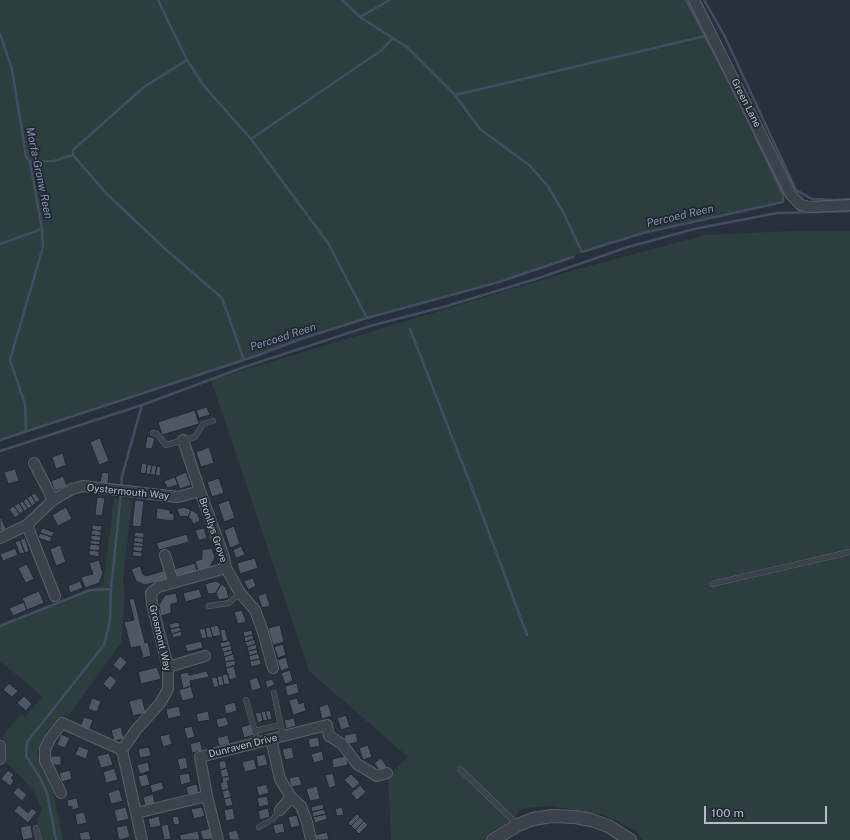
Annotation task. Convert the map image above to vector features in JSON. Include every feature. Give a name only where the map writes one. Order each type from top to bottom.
[{"type":"street","name":"Green Lane","points":[[694,0],[791,195],[801,205],[810,207],[850,205]]},
{"type":"street","name":"Bronllys Grove","points":[[183,440],[224,557],[226,568],[240,593],[255,610],[263,632],[272,668]]},
{"type":"street","points":[[34,463],[53,500]]},
{"type":"street","name":"Oystermouth Way","points":[[0,538],[27,525],[53,500],[72,489],[83,486],[178,497],[200,491]]},
{"type":"street","points":[[27,525],[55,596]]},
{"type":"street","points":[[165,555],[173,582]]},
{"type":"street","name":"Grosmont Way","points":[[122,750],[136,730],[162,702],[168,689],[168,667],[152,604],[151,593],[158,587],[173,582],[226,568]]},
{"type":"street","points":[[168,667],[205,656]]},
{"type":"street","points":[[61,793],[45,761],[45,749],[62,724],[122,750],[142,840]]},
{"type":"street","name":"Dunraven Drive","points":[[208,796],[200,757],[326,725],[329,736],[342,744],[357,764],[377,776],[387,773]]},
{"type":"street","points":[[271,739],[280,779],[292,798],[301,806],[307,822],[311,840]]},
{"type":"street","points":[[0,746],[0,759]]},
{"type":"street","points":[[136,813],[208,796],[218,840]]},
{"type":"street","points":[[280,810],[292,798]]},
{"type":"street","points":[[493,840],[518,825],[533,819],[552,816],[575,817],[591,820],[608,826],[630,840]]},
{"type":"lane","points":[[153,433],[157,434],[166,445],[194,437],[203,424],[213,421]]},
{"type":"lane","points":[[712,584],[850,552]]},
{"type":"lane","points":[[209,606],[229,603],[240,593]]},
{"type":"lane","points":[[274,693],[283,736]]},
{"type":"lane","points":[[246,700],[258,742]]},
{"type":"lane","points":[[255,731],[280,725]]},
{"type":"lane","points":[[460,769],[518,825]]},
{"type":"lane","points":[[259,827],[273,819],[280,810]]},
{"type":"lane","points":[[36,828],[39,840]]},
{"type":"shaded area","points":[[0,0],[686,0],[748,118],[783,195],[783,202],[643,233],[582,252],[573,257],[499,282],[367,318],[304,338],[253,357],[0,440]]},
{"type":"shaded area","points":[[791,231],[850,231],[850,840],[643,840],[636,831],[605,815],[552,806],[522,808],[513,820],[490,832],[483,840],[391,840],[388,776],[408,757],[309,671],[211,380],[578,269],[706,235]]},
{"type":"shaded area","points":[[114,498],[132,500],[123,579],[125,594],[121,643],[69,715],[62,715],[37,753],[42,770],[53,790],[63,840],[42,840],[37,820],[42,810],[34,792],[5,761],[3,735],[21,714],[25,717],[42,697],[24,680],[0,662],[0,624],[103,585]]},
{"type":"building","points":[[207,407],[210,415],[199,418],[196,410]]},
{"type":"building","points":[[195,410],[199,424],[162,435],[158,422]]},
{"type":"building","points":[[147,436],[155,438],[152,449],[145,448]]},
{"type":"building","points":[[100,438],[109,461],[99,465],[90,442]]},
{"type":"building","points":[[209,447],[214,463],[201,467],[196,452]]},
{"type":"building","points":[[63,453],[66,465],[56,469],[52,457]]},
{"type":"building","points":[[142,463],[147,464],[146,474],[140,473]]},
{"type":"building","points":[[147,464],[152,465],[150,475],[146,474]]},
{"type":"building","points":[[152,465],[157,466],[155,475],[150,475]]},
{"type":"building","points":[[157,466],[161,467],[160,476],[155,475]]},
{"type":"building","points":[[15,469],[19,481],[8,484],[4,472]]},
{"type":"building","points":[[102,472],[109,473],[108,484],[100,484]]},
{"type":"building","points":[[186,472],[191,485],[180,489],[175,477]]},
{"type":"building","points":[[63,476],[67,486],[55,491],[51,481]]},
{"type":"building","points":[[175,477],[178,485],[167,488],[164,481]]},
{"type":"building","points":[[219,478],[224,493],[212,497],[207,482]]},
{"type":"building","points":[[35,493],[40,500],[36,503],[31,495]]},
{"type":"building","points":[[31,495],[36,503],[32,506],[27,498]]},
{"type":"building","points":[[97,497],[105,498],[102,516],[95,515]]},
{"type":"building","points":[[27,498],[32,506],[28,509],[23,501]]},
{"type":"building","points":[[135,500],[144,501],[141,527],[132,526]]},
{"type":"building","points":[[229,500],[235,518],[224,522],[218,504]]},
{"type":"building","points":[[23,501],[28,509],[24,511],[19,503]]},
{"type":"building","points":[[19,503],[24,511],[20,514],[14,506]]},
{"type":"building","points":[[14,506],[20,514],[15,518],[9,509]]},
{"type":"building","points":[[66,507],[72,519],[58,526],[52,515]]},
{"type":"building","points":[[184,507],[191,510],[188,517],[180,517],[177,509]]},
{"type":"building","points":[[157,508],[170,510],[170,513],[174,514],[174,521],[156,519]]},
{"type":"building","points":[[191,510],[198,514],[200,521],[193,524],[191,519],[188,517]]},
{"type":"building","points":[[1,517],[6,529],[0,531],[0,518]]},
{"type":"building","points":[[92,525],[102,526],[101,531],[92,530]]},
{"type":"building","points":[[234,526],[240,544],[230,548],[224,530]]},
{"type":"building","points":[[42,528],[54,532],[52,537],[40,533]]},
{"type":"building","points":[[204,528],[207,538],[199,541],[195,530]]},
{"type":"building","points":[[92,530],[101,531],[101,536],[91,535]]},
{"type":"building","points":[[135,532],[144,533],[144,538],[134,537]]},
{"type":"building","points":[[40,533],[52,537],[50,542],[38,538]]},
{"type":"building","points":[[187,534],[189,542],[159,550],[156,543]]},
{"type":"building","points":[[91,535],[101,536],[100,541],[91,540]]},
{"type":"building","points":[[134,537],[144,538],[143,543],[134,542]]},
{"type":"building","points":[[25,538],[29,551],[25,553],[20,540]]},
{"type":"building","points":[[20,540],[25,553],[20,554],[15,542]]},
{"type":"building","points":[[91,540],[100,541],[100,545],[90,544]]},
{"type":"building","points":[[134,542],[143,543],[143,547],[133,546]]},
{"type":"building","points":[[90,544],[100,545],[99,551],[89,550]]},
{"type":"building","points":[[60,545],[66,562],[56,566],[50,549]]},
{"type":"building","points":[[133,546],[143,547],[142,552],[133,551]]},
{"type":"building","points":[[241,546],[245,555],[236,558],[233,550]]},
{"type":"building","points":[[15,548],[18,555],[3,561],[0,554]]},
{"type":"building","points":[[212,548],[215,558],[209,568],[198,571],[195,561],[202,559],[202,550]]},
{"type":"building","points":[[89,550],[99,551],[99,557],[89,555]]},
{"type":"building","points":[[133,551],[142,552],[142,557],[132,556]]},
{"type":"building","points":[[255,558],[258,568],[240,574],[237,563]]},
{"type":"building","points":[[99,560],[103,573],[99,583],[85,588],[81,577],[93,574],[89,563]]},
{"type":"building","points":[[195,563],[197,571],[173,578],[171,570]]},
{"type":"building","points":[[27,564],[34,579],[26,583],[18,568]]},
{"type":"building","points":[[140,566],[143,574],[146,576],[166,570],[168,579],[145,585],[136,581],[131,569]]},
{"type":"building","points":[[253,578],[256,586],[248,590],[244,581]]},
{"type":"building","points":[[80,581],[83,588],[70,593],[68,586]]},
{"type":"building","points":[[216,581],[221,584],[216,593],[208,594],[205,584]]},
{"type":"building","points":[[221,584],[226,587],[229,598],[219,600],[216,593]]},
{"type":"building","points":[[199,589],[202,597],[186,602],[183,593]]},
{"type":"building","points":[[39,591],[44,603],[27,610],[22,598]]},
{"type":"building","points":[[176,593],[178,603],[171,604],[171,613],[161,616],[159,605],[165,595]]},
{"type":"building","points":[[266,593],[270,606],[262,608],[258,596]]},
{"type":"building","points":[[134,598],[145,643],[148,642],[151,656],[143,658],[140,646],[131,648],[124,622],[134,620],[129,599]]},
{"type":"building","points":[[24,602],[27,610],[13,616],[9,608]]},
{"type":"building","points":[[242,610],[246,622],[238,624],[234,612]]},
{"type":"building","points":[[179,622],[180,627],[170,629],[169,624]]},
{"type":"building","points":[[218,625],[221,635],[213,637],[210,627]]},
{"type":"building","points":[[280,625],[284,642],[273,645],[268,628]]},
{"type":"building","points":[[180,627],[181,631],[172,634],[170,629]]},
{"type":"building","points":[[210,627],[213,637],[207,638],[205,628]]},
{"type":"building","points":[[205,628],[207,638],[202,639],[199,629]]},
{"type":"building","points":[[225,629],[228,641],[223,642],[220,630]]},
{"type":"building","points":[[252,630],[253,635],[244,637],[243,632]]},
{"type":"building","points":[[181,631],[182,636],[173,638],[172,634]]},
{"type":"building","points":[[253,635],[254,639],[245,642],[244,637]]},
{"type":"building","points":[[254,639],[256,644],[247,647],[245,642]]},
{"type":"building","points":[[229,640],[231,645],[221,648],[220,643]]},
{"type":"building","points":[[201,641],[203,648],[187,652],[185,645]]},
{"type":"building","points":[[256,644],[257,649],[248,651],[247,647]]},
{"type":"building","points":[[283,644],[286,655],[278,658],[274,647]]},
{"type":"building","points":[[231,645],[232,650],[223,652],[221,648]]},
{"type":"building","points":[[257,649],[258,653],[249,656],[248,651]]},
{"type":"building","points":[[232,650],[233,654],[224,657],[223,652]]},
{"type":"building","points":[[258,653],[260,659],[250,661],[249,656]]},
{"type":"building","points":[[233,654],[235,660],[225,662],[224,657]]},
{"type":"building","points":[[120,656],[127,662],[120,671],[113,665]]},
{"type":"building","points":[[286,657],[289,668],[281,671],[277,660]]},
{"type":"building","points":[[260,659],[261,664],[251,667],[250,661]]},
{"type":"building","points":[[235,660],[236,665],[226,668],[225,662]]},
{"type":"building","points":[[234,666],[237,678],[229,680],[226,668]]},
{"type":"building","points":[[157,667],[161,679],[141,684],[138,672]]},
{"type":"building","points":[[290,670],[293,681],[285,684],[281,673]]},
{"type":"building","points":[[207,671],[209,677],[190,681],[191,686],[183,689],[180,674],[188,672],[189,675]]},
{"type":"building","points":[[228,674],[230,684],[224,685],[222,675]]},
{"type":"building","points":[[110,675],[117,681],[110,690],[103,684]]},
{"type":"building","points":[[222,675],[224,685],[219,686],[217,677]]},
{"type":"building","points":[[217,677],[219,686],[214,688],[211,678]]},
{"type":"building","points":[[257,677],[261,688],[252,691],[249,680]]},
{"type":"building","points":[[272,679],[275,685],[267,688],[265,681]]},
{"type":"building","points":[[9,683],[18,691],[12,697],[3,690]]},
{"type":"building","points":[[297,683],[299,693],[287,696],[285,686]]},
{"type":"building","points":[[191,686],[194,698],[182,701],[179,690]]},
{"type":"building","points":[[24,696],[32,704],[26,711],[17,703]]},
{"type":"building","points":[[92,698],[101,701],[97,712],[88,709]]},
{"type":"building","points":[[142,698],[146,713],[133,716],[129,701]]},
{"type":"building","points":[[297,698],[299,704],[304,702],[306,711],[293,715],[289,700]]},
{"type":"building","points":[[235,702],[237,711],[226,714],[224,705]]},
{"type":"building","points":[[328,704],[332,716],[322,719],[319,707]]},
{"type":"building","points":[[179,706],[181,716],[168,719],[166,709]]},
{"type":"building","points":[[270,710],[272,719],[268,720],[265,711]]},
{"type":"building","points":[[208,711],[210,720],[198,722],[196,714]]},
{"type":"building","points":[[265,711],[268,720],[263,721],[261,712]]},
{"type":"building","points":[[261,712],[263,721],[258,723],[255,713]]},
{"type":"building","points":[[346,715],[350,727],[341,730],[337,718]]},
{"type":"building","points":[[84,717],[93,720],[89,731],[80,727]]},
{"type":"building","points":[[226,717],[229,725],[218,728],[216,719]]},
{"type":"building","points":[[294,718],[296,726],[286,729],[284,720]]},
{"type":"building","points":[[251,724],[254,735],[244,738],[241,727]]},
{"type":"building","points":[[192,726],[195,737],[187,739],[184,728]]},
{"type":"building","points":[[121,727],[124,739],[114,741],[111,730]]},
{"type":"building","points":[[356,733],[358,742],[346,745],[344,735]]},
{"type":"building","points":[[61,734],[70,738],[65,748],[57,745]]},
{"type":"building","points":[[169,734],[172,744],[163,747],[160,736]]},
{"type":"building","points":[[228,735],[230,744],[219,746],[217,738]]},
{"type":"building","points":[[318,737],[320,746],[310,748],[308,739]]},
{"type":"building","points":[[200,741],[203,751],[192,753],[190,744]]},
{"type":"building","points":[[368,745],[372,757],[363,760],[359,748]]},
{"type":"building","points":[[79,746],[89,750],[86,759],[75,755]]},
{"type":"building","points":[[149,747],[151,756],[140,758],[138,749]]},
{"type":"building","points":[[292,747],[294,758],[285,760],[282,749]]},
{"type":"building","points":[[322,751],[324,760],[314,763],[311,754]]},
{"type":"building","points":[[109,753],[113,765],[101,768],[97,756]]},
{"type":"building","points":[[265,754],[268,765],[258,767],[256,756]]},
{"type":"building","points":[[50,756],[61,756],[61,765],[50,765]]},
{"type":"building","points":[[346,756],[348,765],[333,768],[332,759]]},
{"type":"building","points":[[186,757],[188,768],[180,770],[177,759]]},
{"type":"building","points":[[381,758],[388,768],[381,773],[374,763]]},
{"type":"building","points":[[254,759],[257,769],[245,772],[242,762]]},
{"type":"building","points":[[225,760],[227,768],[220,770],[219,762]]},
{"type":"building","points":[[148,762],[150,771],[140,774],[137,765]]},
{"type":"building","points":[[114,768],[118,780],[106,783],[103,772]]},
{"type":"building","points":[[227,768],[229,776],[222,778],[220,770]]},
{"type":"building","points":[[8,770],[14,775],[11,778],[14,781],[10,786],[1,779]]},
{"type":"building","points":[[70,770],[72,779],[62,782],[59,773]]},
{"type":"building","points":[[189,773],[191,782],[181,785],[179,775]]},
{"type":"building","points":[[333,773],[336,786],[329,788],[325,775]]},
{"type":"building","points":[[147,774],[150,785],[141,787],[138,776]]},
{"type":"building","points":[[351,774],[360,783],[353,789],[344,780]]},
{"type":"building","points":[[229,776],[230,781],[227,781],[229,789],[222,791],[220,783],[223,782],[222,778]]},
{"type":"building","points":[[299,776],[302,785],[291,787],[289,778]]},
{"type":"building","points":[[162,782],[164,789],[152,793],[150,785]]},
{"type":"building","points":[[197,784],[199,793],[188,795],[186,787]]},
{"type":"building","points":[[266,784],[269,793],[259,796],[256,787]]},
{"type":"building","points":[[360,785],[366,792],[357,800],[351,793]]},
{"type":"building","points":[[317,786],[320,799],[310,801],[306,789]]},
{"type":"building","points":[[18,787],[27,795],[22,801],[13,793]]},
{"type":"building","points":[[119,789],[123,801],[111,804],[108,793]]},
{"type":"building","points":[[229,789],[231,797],[224,799],[222,791]]},
{"type":"building","points":[[153,794],[155,803],[145,806],[143,797]]},
{"type":"building","points":[[267,796],[269,805],[259,807],[257,798]]},
{"type":"building","points":[[231,797],[233,805],[226,807],[224,799]]},
{"type":"building","points":[[77,798],[79,808],[72,810],[72,806],[68,807],[67,800]]},
{"type":"building","points":[[323,804],[324,809],[312,812],[311,807]]},
{"type":"building","points":[[19,805],[28,813],[32,808],[37,812],[28,823],[14,811]]},
{"type":"building","points":[[126,807],[129,819],[117,822],[114,810]]},
{"type":"building","points":[[202,807],[205,816],[194,819],[191,809]]},
{"type":"building","points":[[342,807],[344,815],[337,816],[335,809]]},
{"type":"building","points":[[233,808],[235,819],[226,821],[224,810]]},
{"type":"building","points":[[268,808],[270,817],[260,820],[258,811]]},
{"type":"building","points":[[324,809],[326,814],[313,817],[312,812]]},
{"type":"building","points":[[84,812],[87,823],[77,825],[75,814]]},
{"type":"building","points":[[326,814],[327,819],[315,823],[313,817]]},
{"type":"building","points":[[357,814],[360,817],[351,826],[348,823]]},
{"type":"building","points":[[297,815],[300,826],[291,828],[288,817]]},
{"type":"building","points":[[159,816],[161,826],[150,828],[148,819]]},
{"type":"building","points":[[178,816],[180,824],[174,825],[172,817]]},
{"type":"building","points":[[360,817],[364,821],[355,830],[351,826]]},
{"type":"building","points":[[364,821],[368,825],[359,834],[355,830]]},
{"type":"building","points":[[283,823],[285,832],[275,834],[273,825]]},
{"type":"building","points":[[168,824],[171,839],[164,840],[161,826]]},
{"type":"building","points":[[31,825],[33,838],[23,840],[20,827]]},
{"type":"building","points":[[127,825],[130,837],[119,840],[116,827]]},
{"type":"building","points":[[210,828],[212,839],[203,840],[200,831]]},
{"type":"building","points":[[237,830],[240,840],[230,840],[228,832]]},
{"type":"building","points":[[89,831],[91,840],[81,840],[79,833]]},
{"type":"building","points":[[198,831],[200,840],[181,840],[179,835]]},
{"type":"building","points":[[327,832],[329,840],[317,840],[315,835]]},
{"type":"waterway","points":[[158,0],[187,60],[204,86],[251,139],[328,243],[367,318]]},
{"type":"waterway","points":[[342,0],[360,17],[407,47],[455,95],[480,129],[529,165],[547,185],[562,210],[582,252],[643,233],[783,202],[783,195],[751,127]]},
{"type":"waterway","points":[[360,17],[390,0]]},
{"type":"waterway","points":[[686,0],[737,97]]},
{"type":"waterway","points":[[704,0],[724,35],[796,190],[812,199],[850,199]]},
{"type":"waterway","name":"Morfa-Gronw Reen","points":[[0,34],[12,69],[26,156],[30,162],[42,229],[43,247],[10,360],[25,404],[26,431]]},
{"type":"waterway","points":[[455,95],[705,36]]},
{"type":"waterway","points":[[251,139],[382,50],[392,39]]},
{"type":"waterway","points":[[187,60],[144,87],[73,150],[73,155],[106,193],[163,247],[222,298],[244,360]]},
{"type":"waterway","points":[[30,162],[54,161],[73,155]]},
{"type":"waterway","points":[[0,451],[142,405],[247,366],[370,326],[447,306],[536,279],[628,247],[694,229],[777,213],[850,211]]},
{"type":"waterway","points":[[0,244],[42,229]]},
{"type":"waterway","name":"Percoed Reen","points":[[0,440],[253,357],[304,338],[367,318],[499,282],[573,257]]},
{"type":"waterway","points":[[410,329],[479,506],[527,635]]},
{"type":"waterway","points":[[121,488],[122,476],[142,405]]},
{"type":"waterway","points":[[56,840],[47,793],[40,778],[26,756],[27,742],[104,645],[110,621],[111,589],[121,493]]},
{"type":"waterway","points":[[0,626],[90,590],[111,589]]}]
